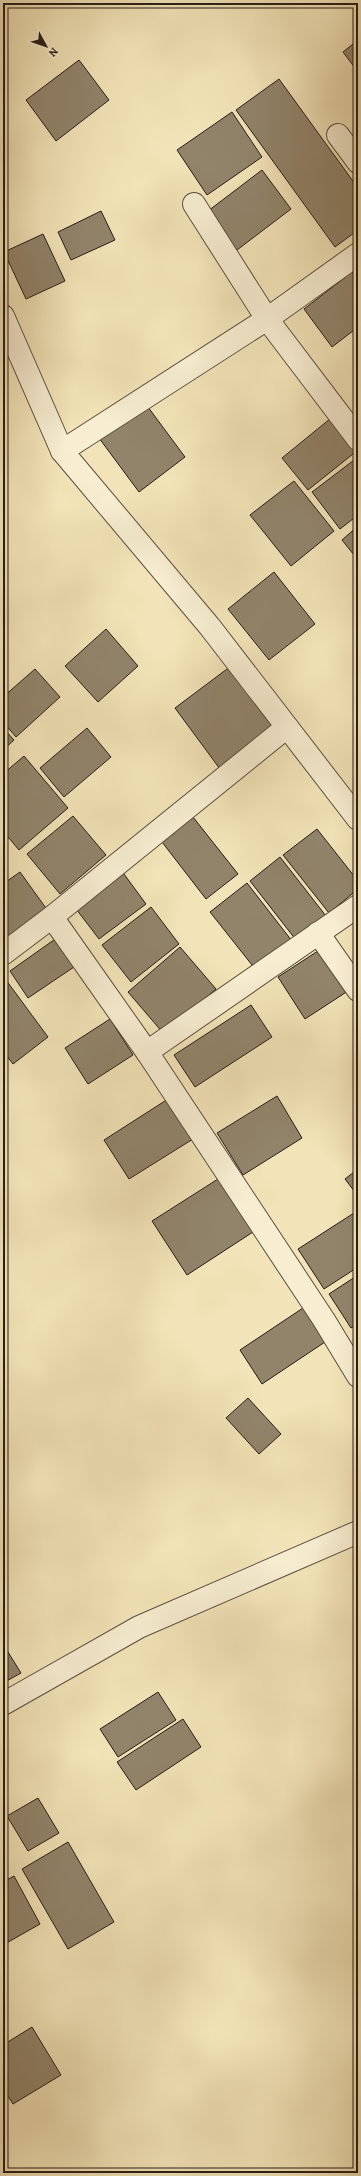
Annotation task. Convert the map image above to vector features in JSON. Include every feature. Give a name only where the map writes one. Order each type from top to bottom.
[{"type":"street","points":[[338,135],[358,162]]},
{"type":"street","points":[[194,204],[267,320],[358,439]]},
{"type":"street","points":[[62,451],[267,320],[358,254]]},
{"type":"street","points":[[3,316],[62,451],[210,627],[358,819]]},
{"type":"street","points":[[3,954],[52,917],[287,727]]},
{"type":"street","points":[[147,1052],[358,906]]},
{"type":"street","points":[[52,917],[147,1052],[324,1320],[358,1376]]},
{"type":"street","points":[[318,933],[358,990]]},
{"type":"street","points":[[3,1704],[139,1627],[358,1532]]},
{"type":"building","points":[[358,40],[358,72],[343,52]]},
{"type":"building","points":[[79,60],[109,100],[56,141],[26,100]]},
{"type":"building","points":[[279,79],[358,188],[358,230],[335,247],[236,110]]},
{"type":"building","points":[[232,112],[262,157],[207,195],[177,150]]},
{"type":"building","points":[[262,170],[291,209],[237,250],[208,211]]},
{"type":"building","points":[[101,211],[115,240],[71,260],[58,232]]},
{"type":"building","points":[[43,234],[65,281],[26,299],[4,252]]},
{"type":"building","points":[[352,272],[358,281],[358,327],[332,347],[304,309]]},
{"type":"building","points":[[145,403],[185,457],[139,492],[99,438]]},
{"type":"building","points":[[336,414],[358,442],[358,450],[308,490],[282,458]]},
{"type":"building","points":[[358,457],[358,515],[340,529],[312,492]]},
{"type":"building","points":[[294,481],[334,531],[291,566],[250,515]]},
{"type":"building","points":[[358,526],[358,560],[342,540]]},
{"type":"building","points":[[274,572],[315,624],[269,660],[228,609]]},
{"type":"building","points":[[106,629],[138,666],[98,702],[65,666]]},
{"type":"building","points":[[231,666],[276,727],[220,769],[175,708]]},
{"type":"building","points":[[35,669],[60,697],[16,737],[3,722],[3,697]]},
{"type":"building","points":[[3,728],[14,740],[3,750]]},
{"type":"building","points":[[87,728],[111,757],[64,797],[40,768]]},
{"type":"building","points":[[24,756],[68,808],[19,850],[3,831],[3,774]]},
{"type":"building","points":[[73,816],[106,855],[60,894],[27,854]]},
{"type":"building","points":[[193,817],[238,874],[206,899],[162,842]]},
{"type":"building","points":[[317,829],[358,881],[358,889],[329,913],[283,855]]},
{"type":"building","points":[[280,857],[326,916],[296,940],[250,881]]},
{"type":"building","points":[[121,870],[146,904],[99,939],[73,905]]},
{"type":"building","points":[[20,872],[48,911],[3,942],[3,884]]},
{"type":"building","points":[[247,883],[292,941],[256,970],[210,912]]},
{"type":"building","points":[[151,907],[179,944],[131,982],[102,945]]},
{"type":"building","points":[[58,937],[77,965],[28,998],[10,971]]},
{"type":"building","points":[[180,947],[216,989],[164,1034],[128,992]]},
{"type":"building","points":[[324,947],[351,989],[305,1019],[278,977]]},
{"type":"building","points":[[3,976],[48,1037],[13,1064],[3,1051]]},
{"type":"building","points":[[251,1005],[272,1037],[195,1087],[174,1055]]},
{"type":"building","points":[[110,1019],[133,1055],[88,1084],[65,1048]]},
{"type":"building","points":[[277,1096],[302,1138],[243,1175],[217,1133]]},
{"type":"building","points":[[168,1099],[193,1139],[129,1179],[104,1140]]},
{"type":"building","points":[[358,1169],[358,1196],[345,1179]]},
{"type":"building","points":[[218,1179],[253,1232],[187,1275],[152,1221]]},
{"type":"building","points":[[354,1213],[358,1218],[358,1267],[324,1289],[298,1249]]},
{"type":"building","points":[[358,1275],[358,1324],[351,1328],[329,1294]]},
{"type":"building","points":[[303,1308],[325,1342],[262,1384],[240,1350]]},
{"type":"building","points":[[248,1398],[281,1434],[259,1454],[226,1418]]},
{"type":"building","points":[[3,1644],[21,1673],[3,1683]]},
{"type":"building","points":[[158,1692],[176,1720],[118,1757],[100,1729]]},
{"type":"building","points":[[183,1719],[201,1747],[136,1790],[117,1762]]},
{"type":"building","points":[[38,1798],[59,1833],[28,1851],[7,1816]]},
{"type":"building","points":[[68,1842],[114,1922],[68,1949],[22,1869]]},
{"type":"building","points":[[14,1876],[40,1924],[3,1945],[3,1882]]},
{"type":"building","points":[[32,2027],[61,2075],[13,2104],[3,2088],[3,2045]]}]
